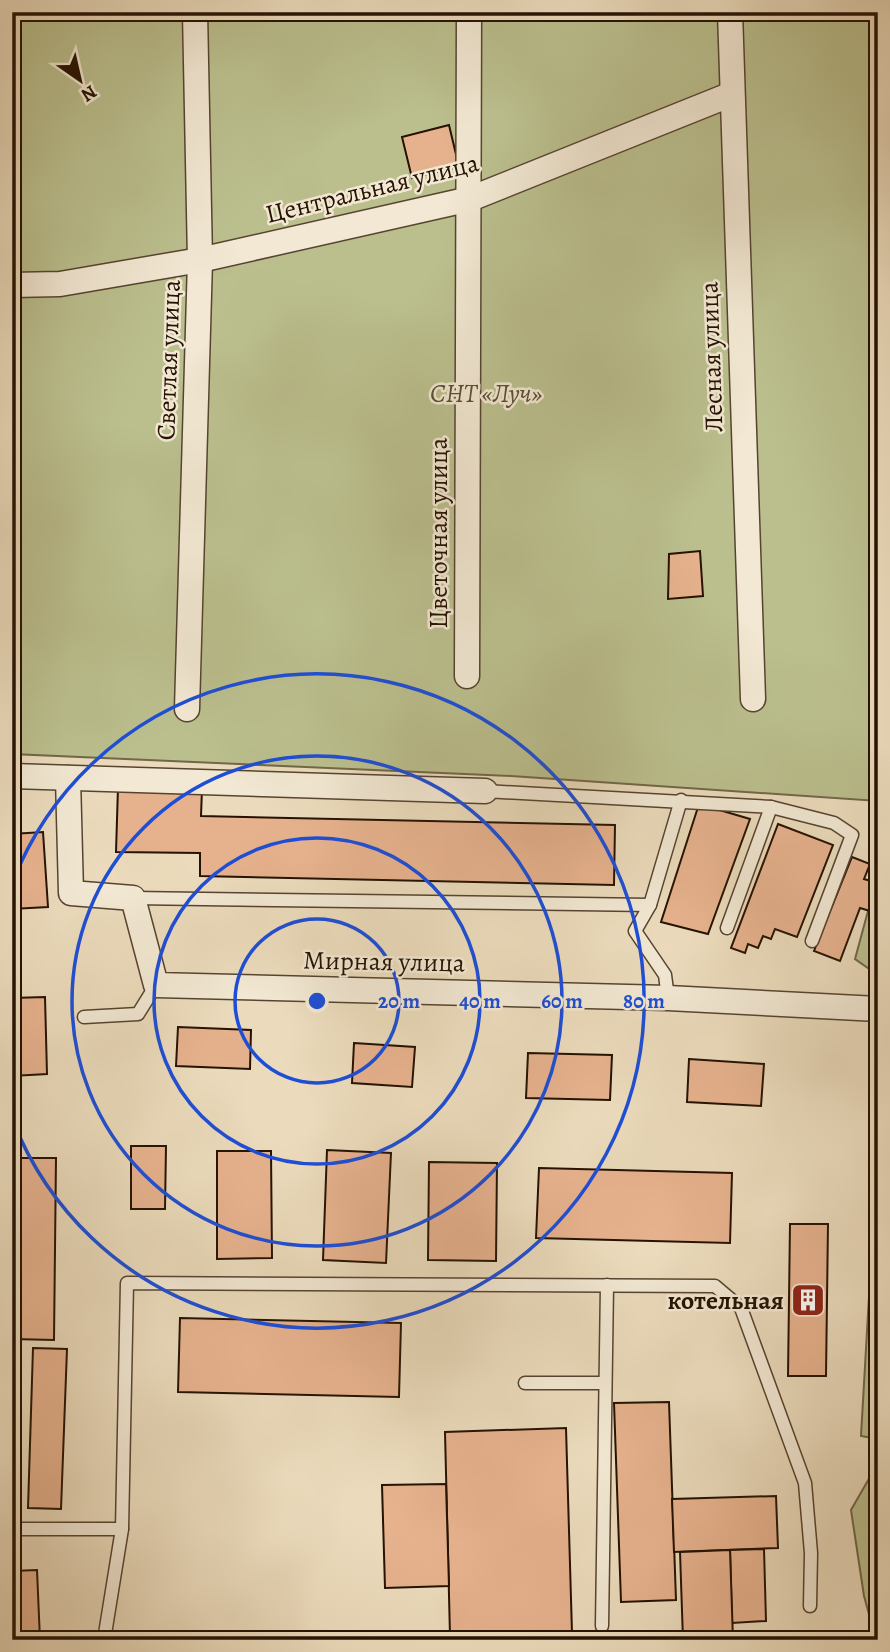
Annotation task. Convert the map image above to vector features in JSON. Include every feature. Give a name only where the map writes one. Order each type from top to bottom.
[{"type":"street","name":"Светлая улица","points":[[187,709],[200,260],[195,12]]},
{"type":"street","name":"Цветочная улица","points":[[467,676],[469,12]]},
{"type":"street","name":"Лесная улица","points":[[730,12],[753,699]]},
{"type":"street","name":"Центральная улица","points":[[12,285],[60,284],[200,260],[470,199],[732,94]]},
{"type":"street","points":[[12,776],[485,791]]},
{"type":"street","points":[[68,778],[71,892],[133,898],[156,985]]},
{"type":"street","name":"Мирная улица","points":[[156,985],[668,998],[878,1009]]},
{"type":"lane","points":[[485,791],[771,807],[834,823],[852,835],[812,941]]},
{"type":"lane","points":[[668,998],[665,975],[635,930],[650,905],[681,800]]},
{"type":"lane","points":[[727,928],[771,807]]},
{"type":"lane","points":[[133,898],[650,905]]},
{"type":"lane","points":[[84,1017],[138,1014],[156,985]]},
{"type":"lane","points":[[104,1640],[122,1529],[127,1283],[715,1286],[741,1308],[805,1483],[811,1553],[810,1606]]},
{"type":"lane","points":[[602,1626],[607,1285]]},
{"type":"lane","points":[[525,1383],[605,1383]]},
{"type":"lane","points":[[12,1529],[122,1529]]},
{"type":"green space","name":"СНТ «Луч»","points":[[12,12],[878,12],[878,801],[511,776],[12,754]]},
{"type":"green space","points":[[878,874],[878,975],[855,959]]},
{"type":"green space","points":[[878,1139],[878,1439],[861,1436]]},
{"type":"green space","points":[[878,1463],[876,1640],[864,1596],[851,1510]]},
{"type":"building","points":[[449,125],[459,167],[412,178],[402,137]]},
{"type":"building","points":[[700,551],[703,596],[668,599],[669,554]]},
{"type":"building","points":[[118,787],[202,789],[201,816],[615,825],[614,885],[200,876],[200,853],[116,852]]},
{"type":"building","points":[[699,804],[750,819],[708,934],[661,922]]},
{"type":"building","points":[[778,824],[833,845],[797,937],[775,929],[771,939],[763,936],[758,948],[748,944],[745,953],[731,948]]},
{"type":"building","points":[[43,832],[48,907],[12,909],[12,834]]},
{"type":"building","points":[[852,857],[870,864],[864,879],[878,883],[878,889],[870,911],[860,908],[840,961],[814,951]]},
{"type":"building","points":[[45,997],[47,1074],[12,1076],[12,998]]},
{"type":"building","points":[[178,1027],[251,1030],[250,1069],[176,1066]]},
{"type":"building","points":[[354,1043],[415,1047],[412,1087],[352,1083]]},
{"type":"building","points":[[528,1053],[612,1055],[610,1100],[526,1098]]},
{"type":"building","points":[[689,1059],[764,1064],[761,1106],[687,1102]]},
{"type":"building","points":[[131,1146],[166,1146],[165,1209],[131,1209]]},
{"type":"building","points":[[327,1150],[391,1153],[386,1263],[323,1260]]},
{"type":"building","points":[[217,1151],[271,1151],[272,1258],[217,1259]]},
{"type":"building","points":[[12,1158],[56,1158],[54,1340],[12,1339]]},
{"type":"building","points":[[429,1162],[497,1163],[496,1261],[428,1260]]},
{"type":"building","points":[[539,1168],[732,1173],[730,1243],[536,1238]]},
{"type":"building","name":"котельная","points":[[790,1224],[828,1224],[826,1376],[788,1376]]},
{"type":"building","points":[[180,1318],[401,1323],[399,1397],[178,1392]]},
{"type":"building","points":[[33,1348],[67,1349],[61,1509],[28,1508]]},
{"type":"building","points":[[669,1402],[676,1600],[621,1602],[614,1403]]},
{"type":"building","points":[[566,1428],[572,1633],[450,1636],[445,1432]]},
{"type":"building","points":[[446,1484],[449,1586],[385,1588],[382,1485]]},
{"type":"building","points":[[776,1496],[778,1548],[674,1552],[672,1499]]},
{"type":"building","points":[[764,1549],[766,1621],[732,1623],[730,1550]]},
{"type":"building","points":[[730,1550],[733,1640],[683,1640],[680,1552]]},
{"type":"building","points":[[37,1570],[40,1640],[12,1640],[12,1571]]},
{"type":"place","name":"котельная","points":[[808,1300]]}]
